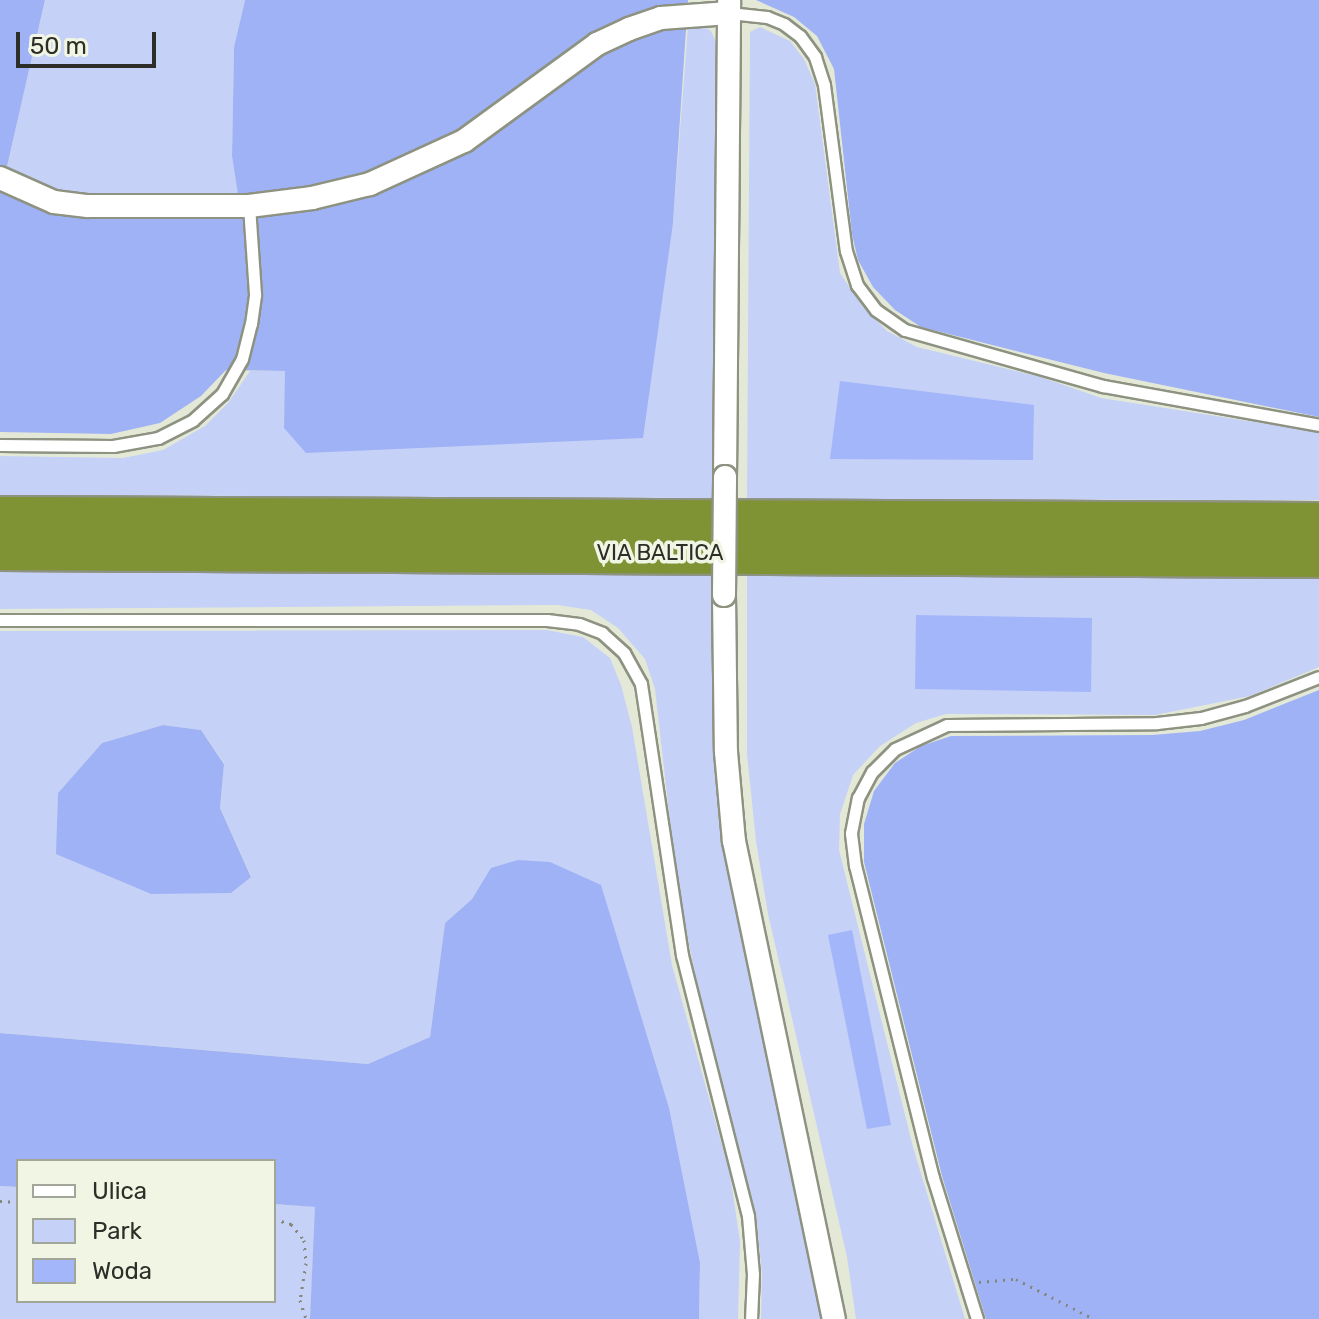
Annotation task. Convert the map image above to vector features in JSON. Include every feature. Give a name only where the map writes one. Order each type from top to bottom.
[{"type":"highway","name":"VIA BALTICA","points":[[0,517],[1319,523]]},
{"type":"highway","name":"VIA BALTICA","points":[[0,550],[1319,557]]},
{"type":"street","points":[[0,178],[54,202],[77,205],[249,206],[312,198],[370,184],[464,141],[597,44],[661,18],[729,7],[724,595],[726,752],[734,841],[834,1319]]},
{"type":"lane","points":[[729,7],[784,24],[800,36],[815,57],[824,85],[846,251],[857,285],[876,310],[905,330],[1103,386],[1319,425]]},
{"type":"lane","points":[[0,445],[113,446],[158,438],[193,420],[222,394],[242,359],[251,324],[255,294],[249,206]]},
{"type":"lane","points":[[0,620],[547,620],[579,624],[602,633],[624,653],[641,684],[666,872],[682,955],[748,1216],[753,1274],[751,1319]]},
{"type":"lane","points":[[977,1319],[933,1178],[855,866],[851,833],[858,798],[872,772],[895,749],[947,725],[1157,723],[1201,718],[1245,706],[1319,677]]},
{"type":"path","points":[[276,1220],[291,1224],[304,1240],[306,1263],[300,1300],[306,1319]]},
{"type":"path","points":[[968,1284],[1016,1279],[1094,1319]]},
{"type":"green space","points":[[45,0],[245,0],[234,47],[232,156],[239,195],[78,196],[34,188],[6,171]]},
{"type":"green space","points":[[701,25],[711,31],[716,42],[713,498],[0,495],[0,456],[123,458],[163,450],[205,426],[228,403],[250,371],[286,371],[284,428],[673,223],[688,26]]},
{"type":"green space","points":[[760,27],[790,41],[804,59],[815,84],[840,273],[863,307],[887,331],[917,347],[1041,377],[1101,398],[1319,432],[1319,500],[747,499],[750,32]]},
{"type":"green space","points":[[0,572],[713,575],[714,757],[724,853],[824,1319],[761,1319],[762,1274],[756,1215],[693,965],[676,874],[655,689],[645,659],[618,628],[591,610],[557,605],[0,609]]},
{"type":"green space","points":[[747,574],[1319,576],[1319,667],[1250,696],[1155,715],[946,714],[916,723],[880,746],[853,775],[840,814],[839,850],[913,1147],[965,1319],[856,1319],[847,1257],[768,914],[756,841],[747,754]]},
{"type":"green space","points":[[547,630],[583,637],[610,658],[632,727],[672,965],[730,1174],[740,1241],[738,1319],[699,1319],[700,1263],[491,869],[472,899],[445,923],[430,1037],[368,1064],[0,1033],[0,631]],"holes":[[[163,725],[201,730],[224,763],[220,808],[251,876],[151,894],[57,854],[58,793],[102,743]]]},
{"type":"green space","points":[[0,1186],[16,1187],[16,1303],[276,1303],[276,1204],[316,1207],[310,1319],[0,1319]]},
{"type":"shaded area","points":[[0,0],[45,0],[6,171],[34,188],[78,196],[150,197],[238,194],[232,156],[234,47],[245,0],[688,0],[673,223],[643,438],[306,453],[284,428],[285,371],[226,370],[201,396],[160,423],[111,434],[0,432]]},
{"type":"shaded area","points":[[756,0],[1319,0],[1319,417],[1104,373],[921,327],[895,310],[873,287],[858,260],[852,234],[834,69],[817,36],[794,17]]},
{"type":"shaded area","points":[[1319,690],[1319,1319],[986,1319],[942,1176],[864,862],[864,824],[874,791],[895,763],[921,746],[951,736],[1152,735],[1200,731],[1244,720]]},
{"type":"shaded area","points":[[163,725],[201,730],[224,764],[220,808],[251,877],[231,893],[151,894],[56,854],[58,793],[102,743]]},
{"type":"shaded area","points":[[518,860],[550,862],[601,885],[669,1108],[700,1263],[699,1319],[310,1319],[315,1207],[276,1204],[276,1159],[16,1159],[16,1187],[0,1186],[0,1033],[368,1064],[430,1037],[445,923],[472,899],[491,868]]},
{"type":"water","points":[[840,381],[1034,405],[1033,460],[830,459]]},
{"type":"water","points":[[916,615],[1092,618],[1091,692],[915,689]]},
{"type":"water","points":[[852,930],[891,1125],[867,1129],[828,935]]}]
